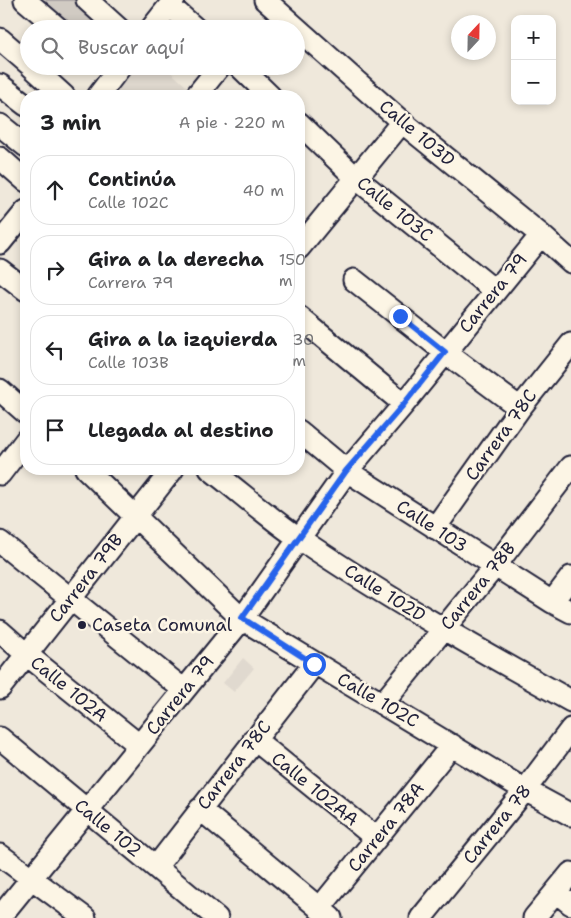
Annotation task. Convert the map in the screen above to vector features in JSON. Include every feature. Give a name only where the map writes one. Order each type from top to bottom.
[{"type":"street","points":[[25,0],[48,20]]},
{"type":"street","points":[[87,0],[109,20]]},
{"type":"street","name":"Calle 103D","points":[[265,0],[287,20]]},
{"type":"street","points":[[158,20],[172,3],[188,20]]},
{"type":"street","name":"Calle 103D","points":[[305,36],[402,122],[541,235],[571,262]]},
{"type":"street","points":[[0,39],[20,56]]},
{"type":"street","points":[[41,75],[57,90]]},
{"type":"street","points":[[101,90],[109,75]]},
{"type":"street","points":[[201,90],[213,75]]},
{"type":"street","points":[[248,75],[264,90]]},
{"type":"street","points":[[0,85],[20,100]]},
{"type":"street","points":[[305,241],[402,122]]},
{"type":"street","points":[[0,125],[20,141]]},
{"type":"street","name":"Calle 103C","points":[[305,129],[356,178],[495,291]]},
{"type":"street","points":[[0,158],[20,176]]},
{"type":"street","points":[[0,243],[20,218]]},
{"type":"street","name":"Carrera 79","points":[[0,917],[242,618],[346,471],[404,404],[541,235]]},
{"type":"street","points":[[0,270],[20,285]]},
{"type":"street","points":[[354,280],[520,408]]},
{"type":"street","points":[[305,322],[404,404]]},
{"type":"street","name":"Carrera 78C","points":[[434,528],[520,408],[571,344]]},
{"type":"street","points":[[0,390],[20,408]]},
{"type":"street","name":"Calle 103","points":[[305,436],[346,471],[552,602],[571,612]]},
{"type":"street","points":[[0,474],[20,448]]},
{"type":"street","name":"Carrera 78B","points":[[383,702],[495,566],[571,467]]},
{"type":"street","name":"Calle 102C","points":[[92,475],[242,618],[314,664],[383,702],[525,790],[571,815]]},
{"type":"street","name":"Carrera 79B","points":[[0,688],[168,475]]},
{"type":"street","name":"Calle 102D","points":[[218,475],[298,538],[443,630],[571,701]]},
{"type":"street","points":[[0,542],[184,690]]},
{"type":"street","points":[[552,602],[571,577]]},
{"type":"street","name":"Calle 102A","points":[[0,631],[139,745]]},
{"type":"street","name":"Carrera 78C","points":[[156,867],[314,664]]},
{"type":"street","name":"Carrera 78","points":[[421,918],[571,730]]},
{"type":"street","name":"Calle 102","points":[[0,738],[217,918]]},
{"type":"street","name":"Calle 102AA","points":[[254,739],[376,838]]},
{"type":"street","name":"Carrera 78A","points":[[325,913],[376,838],[452,745]]},
{"type":"street","points":[[200,809],[325,913]]},
{"type":"street","points":[[0,855],[85,918]]},
{"type":"street","points":[[534,918],[563,898],[571,873]]},
{"type":"shaded area","points":[[26,0],[85,0],[106,20],[49,20]]},
{"type":"shaded area","points":[[129,75],[174,75],[186,86],[182,90],[115,90]]},
{"type":"shaded area","points":[[243,658],[254,668],[234,692],[223,683]]},
{"type":"place","name":"Caseta Comunal","points":[[82,625]]},
{"type":"route","points":[[314,664],[242,618],[346,471],[404,404],[445,352],[400,316]]}]
